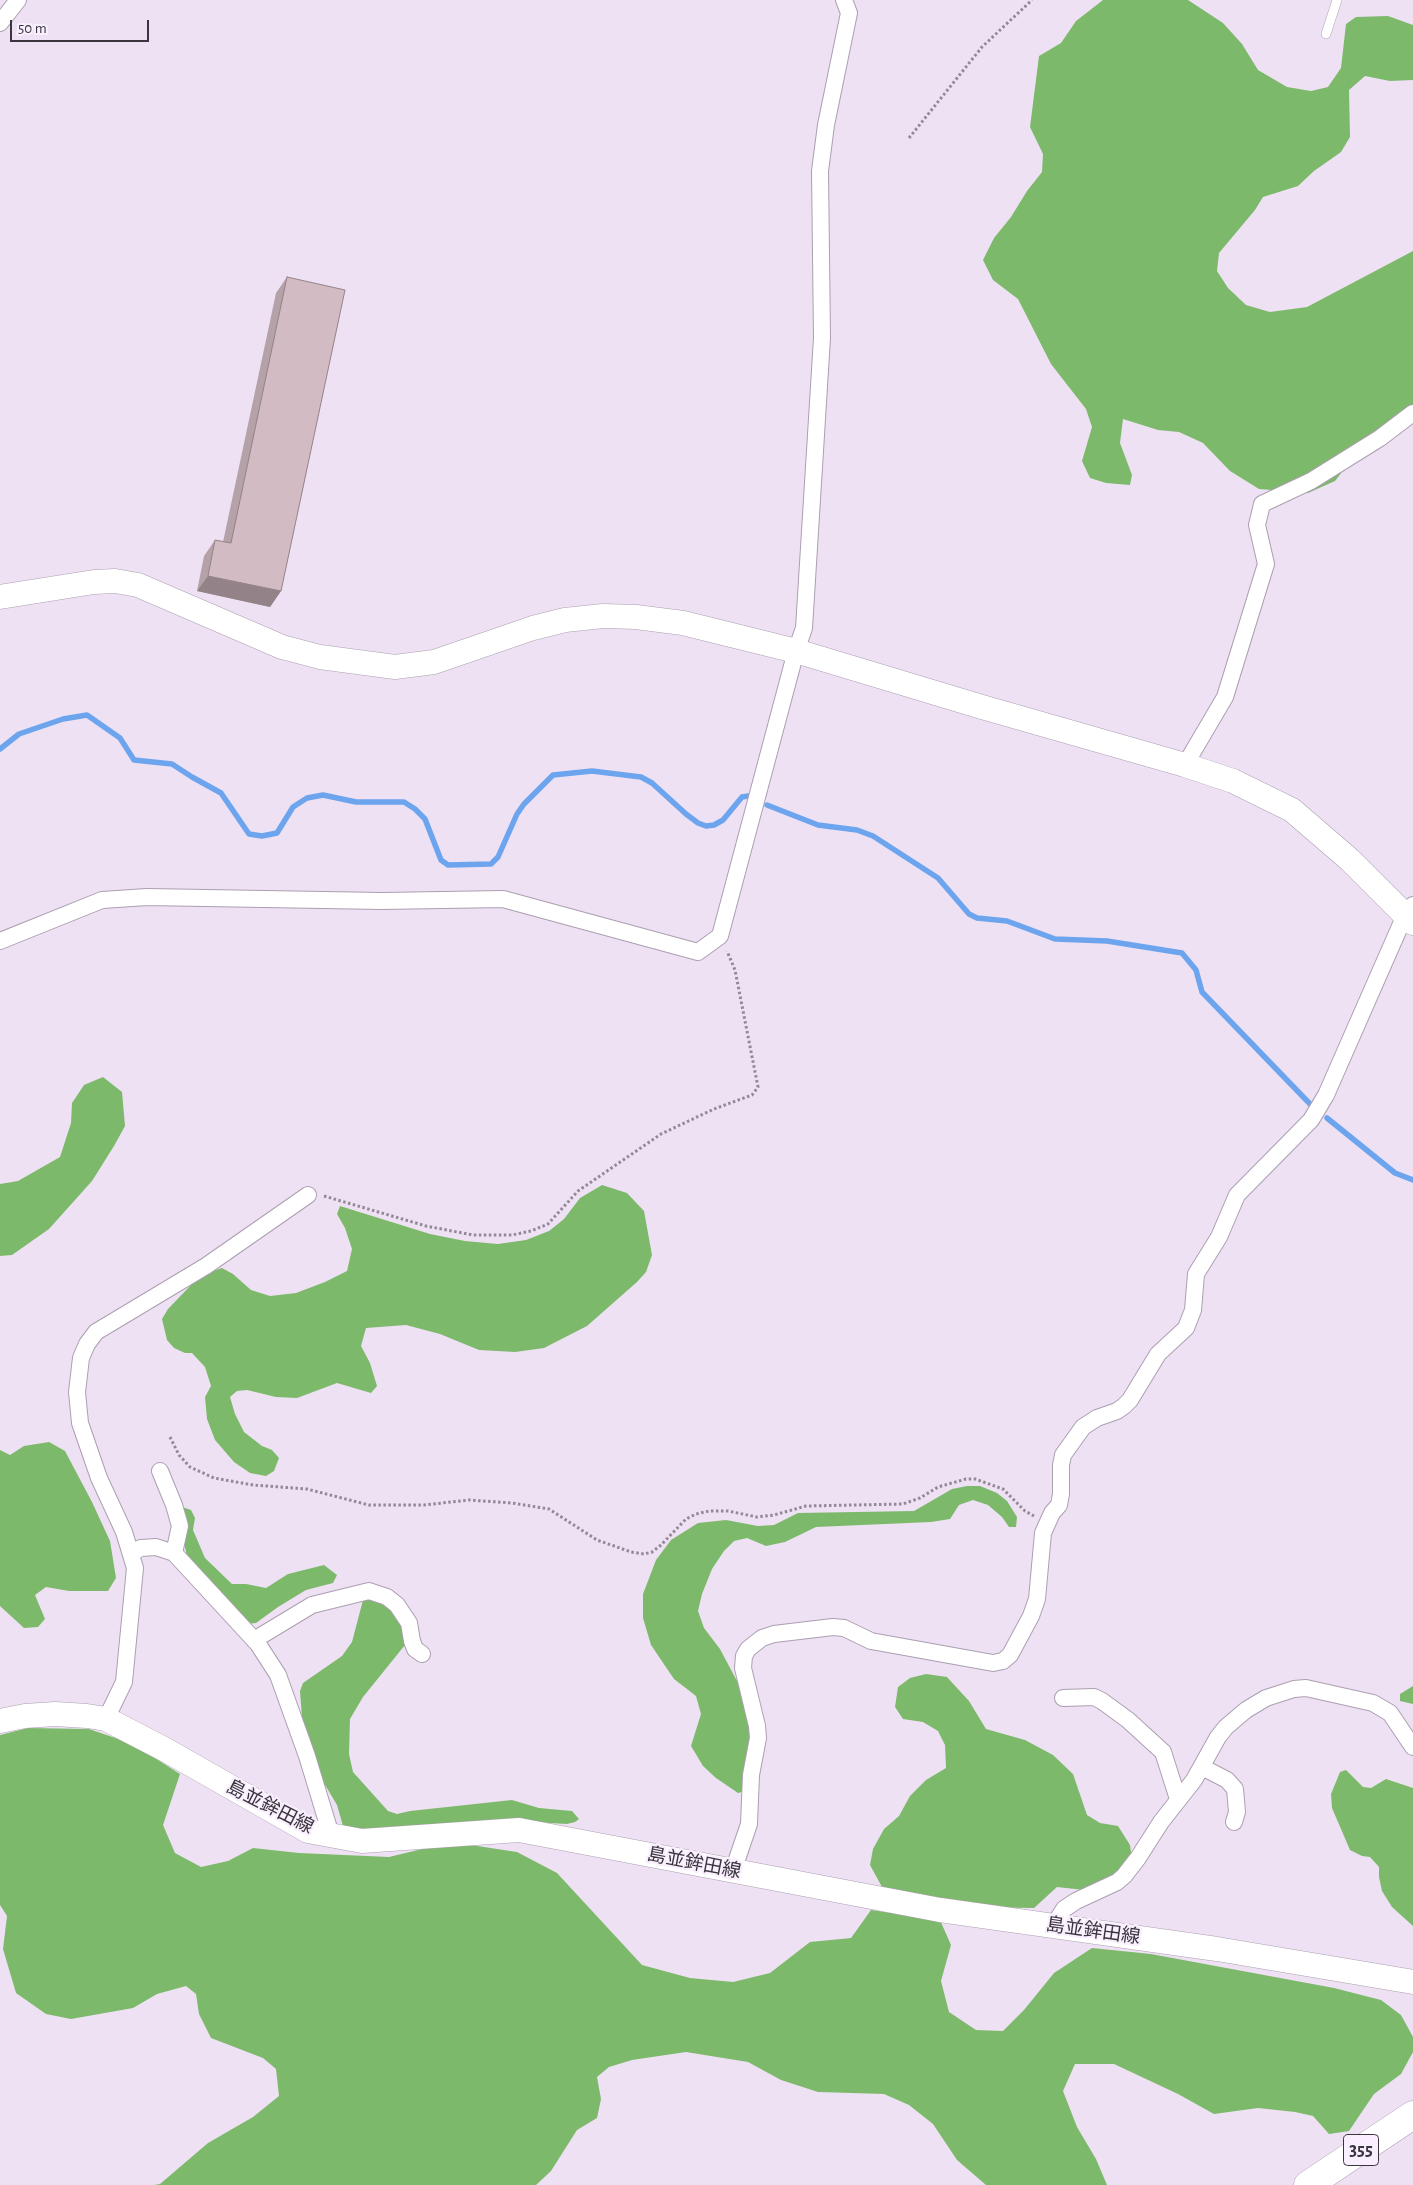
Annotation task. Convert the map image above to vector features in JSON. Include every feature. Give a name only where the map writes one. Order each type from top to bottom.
[{"type":"highway","name":"355","points":[[1308,2185],[1413,2116]]},
{"type":"street","points":[[0,23],[18,0]]},
{"type":"street","points":[[0,941],[102,900],[147,897],[382,901],[503,899],[698,952],[720,936],[804,628],[822,338],[820,171],[826,125],[848,13],[844,0]]},
{"type":"street","points":[[1184,765],[1225,697],[1266,564],[1257,525],[1262,504],[1311,481],[1380,438],[1413,413]]},
{"type":"street","points":[[0,597],[94,582],[115,581],[138,585],[282,647],[320,657],[395,668],[434,662],[533,628],[565,620],[603,616],[636,617],[683,623],[796,652],[1233,781],[1292,810],[1410,914],[1321,1103],[1311,1120],[1237,1195],[1219,1237],[1196,1274],[1193,1310],[1186,1328],[1158,1354],[1124,1406],[1118,1411],[1096,1418],[1082,1428],[1071,1441],[1063,1455],[1059,1505],[1049,1519],[1043,1533],[1043,1550],[1034,1607],[1010,1655],[1003,1662],[993,1663],[871,1641],[844,1628],[834,1627],[774,1634],[754,1643],[748,1649],[744,1656],[743,1668],[757,1726],[758,1738],[751,1775],[749,1824],[734,1871]]},
{"type":"street","points":[[106,1719],[124,1682],[135,1568],[124,1532],[99,1478],[80,1423],[78,1392],[81,1358],[87,1344],[96,1332],[206,1266],[308,1195]]},
{"type":"street","points":[[160,1471],[174,1505],[180,1526],[178,1544],[174,1553]]},
{"type":"street","points":[[131,1553],[141,1548],[156,1547],[174,1553],[254,1640],[278,1675],[307,1756],[331,1835]]},
{"type":"street","points":[[254,1640],[312,1605],[369,1591],[387,1597],[397,1605],[409,1623],[415,1649],[422,1654]]},
{"type":"street","points":[[1054,1925],[1064,1909],[1076,1901],[1117,1882],[1124,1876],[1178,1799],[1194,1780],[1218,1737],[1235,1719],[1266,1698],[1294,1689],[1306,1688],[1373,1703],[1390,1713],[1413,1747]]},
{"type":"street","points":[[1063,1698],[1094,1697],[1128,1720],[1163,1752],[1178,1799]]},
{"type":"street","name":"島並鉾田線","points":[[0,1721],[25,1716],[54,1714],[106,1719],[164,1749],[308,1831],[362,1841],[519,1830],[940,1910],[1217,1949],[1413,1982]]},
{"type":"street","points":[[1202,1767],[1227,1780],[1235,1789],[1237,1812],[1234,1822]]},
{"type":"lane","points":[[1326,34],[1337,0]]},
{"type":"path","points":[[909,138],[982,47],[1032,0]]},
{"type":"path","points":[[308,1195],[326,1196],[426,1226],[473,1235],[512,1235],[531,1231],[548,1224],[578,1191],[662,1134],[714,1109],[744,1100],[752,1095],[758,1087],[735,970],[720,936]]},
{"type":"path","points":[[170,1437],[179,1455],[190,1467],[214,1478],[253,1485],[307,1489],[369,1505],[424,1505],[469,1500],[512,1503],[549,1509],[597,1540],[631,1552],[644,1554],[652,1552],[686,1519],[696,1514],[709,1511],[728,1511],[757,1517],[774,1515],[806,1506],[903,1504],[920,1498],[946,1484],[966,1478],[975,1479],[1003,1490],[1032,1515],[1049,1519]]},
{"type":"green space","points":[[1103,0],[1188,0],[1223,23],[1242,44],[1258,70],[1287,87],[1311,91],[1328,87],[1341,68],[1346,24],[1356,17],[1388,16],[1413,25],[1413,80],[1390,81],[1365,76],[1349,90],[1350,137],[1341,152],[1314,171],[1298,186],[1263,197],[1255,210],[1219,253],[1217,271],[1228,288],[1246,305],[1270,312],[1307,307],[1413,251],[1413,409],[1349,463],[1335,481],[1308,493],[1259,489],[1230,471],[1203,443],[1179,432],[1158,430],[1123,419],[1120,443],[1132,475],[1130,485],[1106,483],[1090,478],[1082,461],[1092,427],[1086,409],[1051,364],[1018,299],[993,280],[983,260],[994,238],[1042,172],[1043,154],[1030,127],[1039,56],[1061,43],[1076,21]]},
{"type":"green space","points":[[103,1077],[122,1092],[125,1126],[114,1146],[92,1181],[49,1229],[12,1255],[0,1256],[0,1184],[18,1181],[60,1157],[71,1123],[72,1103],[84,1085]]},
{"type":"green space","points":[[602,1185],[627,1193],[644,1211],[652,1255],[646,1272],[637,1282],[587,1326],[544,1348],[515,1352],[479,1350],[440,1334],[406,1325],[366,1328],[361,1346],[370,1363],[377,1386],[371,1393],[337,1383],[297,1398],[276,1397],[247,1390],[237,1391],[230,1397],[235,1414],[244,1432],[262,1446],[272,1450],[279,1458],[274,1471],[266,1476],[250,1473],[234,1462],[215,1440],[207,1419],[205,1397],[211,1386],[205,1367],[192,1353],[185,1353],[174,1348],[167,1340],[162,1319],[168,1309],[192,1284],[210,1272],[222,1268],[233,1274],[251,1290],[270,1296],[296,1293],[347,1271],[352,1249],[345,1228],[337,1214],[340,1206],[430,1234],[465,1241],[498,1244],[526,1240],[549,1231],[564,1219],[580,1198]]},
{"type":"green space","points":[[49,1442],[65,1451],[92,1502],[110,1541],[116,1578],[108,1591],[69,1591],[46,1587],[35,1595],[45,1619],[38,1627],[24,1628],[0,1606],[0,1450],[10,1455],[24,1446]]},
{"type":"green space","points":[[980,1486],[997,1493],[1007,1501],[1017,1517],[1016,1527],[1009,1527],[1002,1517],[988,1505],[973,1500],[959,1505],[950,1519],[931,1522],[816,1527],[785,1542],[766,1546],[747,1538],[734,1541],[724,1551],[712,1569],[702,1594],[698,1611],[704,1628],[720,1649],[746,1698],[753,1723],[745,1791],[738,1793],[716,1778],[703,1766],[691,1746],[701,1714],[696,1696],[674,1679],[651,1645],[643,1618],[643,1594],[656,1560],[671,1540],[698,1523],[726,1520],[758,1526],[774,1525],[798,1513],[914,1511],[952,1489]]},
{"type":"green space","points":[[182,1507],[191,1510],[195,1518],[193,1530],[205,1558],[232,1584],[246,1584],[266,1588],[288,1574],[324,1565],[337,1575],[333,1583],[306,1590],[256,1623],[247,1624],[187,1556],[183,1539]]},
{"type":"green space","points":[[368,1597],[387,1604],[404,1627],[405,1645],[363,1697],[350,1719],[349,1754],[353,1772],[388,1811],[397,1814],[512,1800],[539,1808],[572,1811],[579,1819],[567,1824],[533,1822],[372,1832],[343,1826],[337,1805],[315,1768],[303,1731],[300,1691],[303,1683],[342,1656],[352,1642],[363,1600]]},
{"type":"green space","points":[[926,1674],[947,1677],[969,1701],[986,1729],[1025,1740],[1053,1755],[1073,1774],[1087,1815],[1100,1823],[1118,1826],[1130,1845],[1132,1859],[1093,1891],[1057,1887],[1034,1908],[957,1907],[882,1887],[870,1865],[873,1849],[884,1829],[899,1816],[910,1796],[926,1780],[946,1768],[945,1745],[938,1731],[923,1722],[903,1719],[895,1707],[898,1687],[910,1678]]},
{"type":"green space","points":[[1413,1686],[1413,1704],[1400,1701],[1400,1694]]},
{"type":"green space","points":[[28,1728],[89,1729],[133,1744],[180,1774],[163,1825],[175,1853],[201,1867],[228,1861],[253,1848],[299,1853],[389,1857],[451,1842],[517,1852],[557,1873],[642,1965],[690,1978],[733,1982],[770,1973],[810,1942],[851,1938],[871,1910],[940,1920],[951,1945],[941,1981],[949,2012],[976,2030],[1003,2031],[1024,2010],[1054,1973],[1092,1948],[1151,1954],[1334,1988],[1381,2000],[1401,2015],[1413,2037],[1413,2052],[1401,2074],[1374,2094],[1349,2131],[1329,2134],[1313,2116],[1258,2108],[1214,2114],[1178,2094],[1114,2064],[1075,2064],[1063,2091],[1077,2127],[1096,2159],[1107,2185],[986,2185],[957,2160],[933,2124],[909,2105],[884,2094],[818,2092],[781,2080],[748,2062],[686,2052],[632,2060],[609,2067],[597,2077],[601,2099],[597,2118],[577,2130],[551,2171],[536,2185],[154,2185],[160,2184],[208,2143],[253,2117],[279,2096],[276,2069],[263,2058],[211,2038],[199,2014],[196,1994],[186,1986],[157,1994],[133,2008],[71,2019],[46,2014],[16,1993],[3,1949],[7,1916],[0,1905],[0,1735]]},
{"type":"green space","points":[[1346,1770],[1363,1787],[1371,1788],[1386,1779],[1413,1788],[1413,1926],[1392,1907],[1382,1891],[1379,1867],[1370,1857],[1362,1856],[1350,1850],[1332,1808],[1331,1794],[1340,1772]]},
{"type":"building","points":[[287,277],[345,290],[281,591],[208,576],[215,540],[231,543]]},
{"type":"waterway","points":[[0,749],[19,734],[63,719],[87,715],[120,738],[134,760],[172,764],[221,793],[249,834],[262,836],[277,833],[293,807],[307,798],[323,795],[356,802],[404,802],[425,819],[441,860],[448,865],[491,864],[498,857],[517,814],[524,804],[553,775],[592,771],[641,777],[652,783],[686,814],[698,823],[706,826],[714,825],[723,820],[742,797],[748,796]]},
{"type":"waterway","points":[[767,805],[818,825],[857,830],[873,836],[938,878],[969,914],[977,918],[1007,921],[1055,939],[1107,941],[1182,953],[1196,970],[1202,992],[1311,1105]]},
{"type":"waterway","points":[[1327,1118],[1395,1173],[1413,1180]]}]
